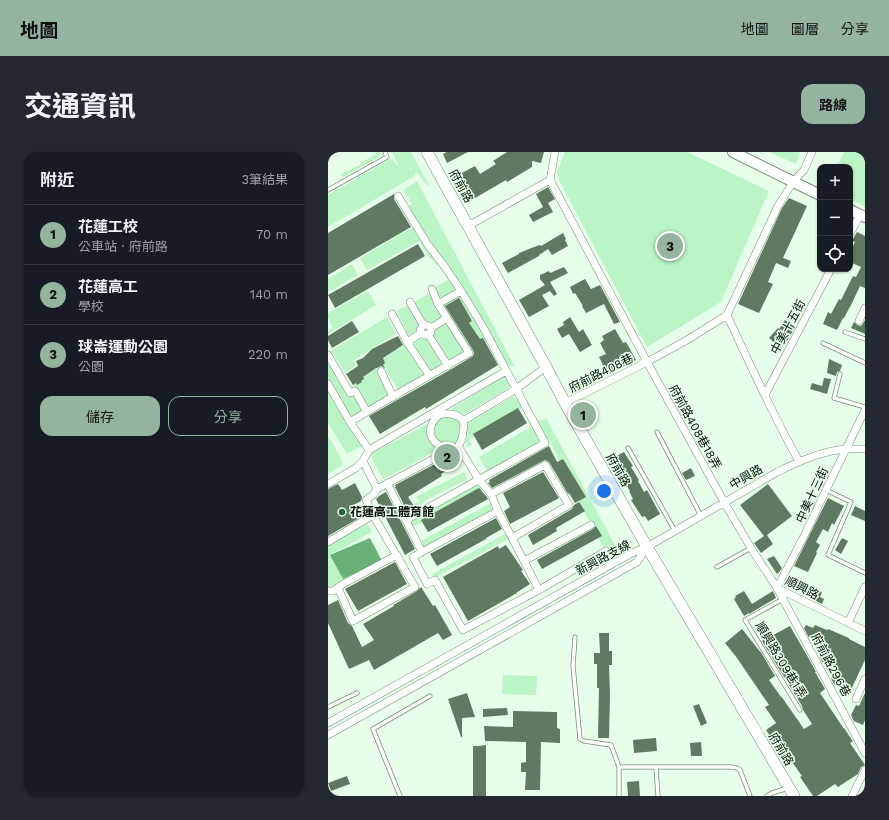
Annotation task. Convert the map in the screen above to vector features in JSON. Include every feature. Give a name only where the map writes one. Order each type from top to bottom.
[{"type":"main road","name":"府前路","points":[[427,152],[565,403],[647,547],[791,792]]},
{"type":"street","points":[[468,226],[550,180],[555,152]]},
{"type":"street","points":[[733,152],[817,194]]},
{"type":"street","points":[[798,461],[775,418],[727,315],[778,206],[793,182],[804,170],[812,152]]},
{"type":"street","name":"府前路408巷18弄","points":[[550,180],[724,502]]},
{"type":"street","points":[[398,196],[428,245],[461,291],[483,327],[545,443],[406,520]]},
{"type":"street","points":[[853,211],[863,216],[853,230]]},
{"type":"street","name":"中美十五街","points":[[765,394],[829,272]]},
{"type":"street","points":[[350,422],[469,353],[438,304],[432,289]]},
{"type":"street","points":[[438,304],[461,291]]},
{"type":"street","points":[[410,302],[423,325],[427,325],[427,332],[448,366]]},
{"type":"street","points":[[859,322],[865,308]]},
{"type":"street","points":[[392,314],[429,375]]},
{"type":"street","name":"府前路408巷","points":[[565,403],[688,340],[727,315]]},
{"type":"street","points":[[408,342],[427,332],[447,318]]},
{"type":"street","points":[[328,355],[350,393],[355,390],[368,412]]},
{"type":"street","points":[[463,421],[516,389],[546,367]]},
{"type":"street","points":[[328,484],[356,468],[363,461],[369,450],[438,413],[506,370]]},
{"type":"street","points":[[381,371],[393,397]]},
{"type":"street","points":[[328,384],[350,422],[369,450]]},
{"type":"street","name":"中美十三街","points":[[777,588],[865,410]]},
{"type":"street","points":[[338,588],[353,621],[415,587],[373,515],[366,500],[373,495],[377,489],[386,483],[456,447],[462,441],[463,421],[452,414],[438,413]]},
{"type":"street","points":[[438,413],[431,423],[430,428],[431,436],[434,442],[445,448],[456,447]]},
{"type":"street","points":[[456,447],[490,494],[539,590]]},
{"type":"street","name":"中興路","points":[[647,547],[798,461],[846,449],[865,449]]},
{"type":"street","points":[[363,461],[377,489]]},
{"type":"street","points":[[490,494],[545,465],[569,505],[512,538]]},
{"type":"street","points":[[386,483],[422,552]]},
{"type":"street","name":"順興路","points":[[724,502],[777,588],[865,631]]},
{"type":"street","points":[[498,511],[413,557],[427,584],[435,580],[463,630],[539,590],[606,551]]},
{"type":"street","points":[[328,542],[373,515]]},
{"type":"street","points":[[524,562],[591,524]]},
{"type":"street","name":"新興路支線","points":[[328,723],[632,553],[647,547]]},
{"type":"street","name":"新興路支線","points":[[328,735],[637,562],[647,547]]},
{"type":"street","points":[[328,591],[333,591],[397,555]]},
{"type":"street","points":[[848,623],[865,587]]},
{"type":"street","name":"府前路296巷","points":[[777,588],[865,753]]},
{"type":"street","points":[[856,700],[865,679]]},
{"type":"street","points":[[852,796],[865,770]]},
{"type":"lane","points":[[328,190],[387,157],[385,152]]},
{"type":"lane","points":[[845,332],[865,339]]},
{"type":"lane","points":[[823,343],[865,363]]},
{"type":"lane","points":[[840,374],[834,398],[865,407]]},
{"type":"lane","points":[[657,432],[701,516]]},
{"type":"lane","points":[[628,448],[675,531]]},
{"type":"lane","points":[[826,490],[851,502],[828,555],[865,573]]},
{"type":"lane","points":[[717,567],[751,548]]},
{"type":"lane","name":"順興路309巷1弄","points":[[783,599],[746,620],[800,710]]},
{"type":"lane","points":[[575,637],[573,666],[580,739],[584,741],[611,745],[619,767],[619,796]]},
{"type":"lane","points":[[328,707],[357,693]]},
{"type":"lane","points":[[400,796],[373,729],[430,696]]},
{"type":"lane","points":[[619,767],[737,768],[740,770],[750,796]]},
{"type":"lane","points":[[656,767],[658,796]]},
{"type":"lane","points":[[767,796],[772,793],[791,792]]},
{"type":"shaded area","points":[[375,152],[380,152],[379,157],[343,177],[341,174],[361,164],[376,154]]},
{"type":"shaded area","points":[[392,152],[411,152],[429,185],[427,185],[416,172],[413,177],[328,227],[328,195],[392,158],[396,165],[398,164]]},
{"type":"shaded area","points":[[565,152],[687,152],[769,191],[721,302],[647,347],[560,182],[557,172]]},
{"type":"shaded area","points":[[769,152],[800,152],[796,164]]},
{"type":"shaded area","points":[[844,152],[865,152],[865,207],[853,201],[853,164],[838,164]]},
{"type":"shaded area","points":[[417,181],[515,367],[505,363],[487,342],[469,353],[432,289],[448,280],[440,267],[428,256],[419,241],[367,270],[360,258],[415,226],[405,208],[412,204],[403,190]]},
{"type":"shaded area","points":[[352,264],[358,275],[328,292],[328,279]]},
{"type":"shaded area","points":[[368,291],[376,305],[328,334],[328,331],[332,328],[328,313]]},
{"type":"shaded area","points":[[431,292],[445,318],[431,326],[424,324],[413,303]]},
{"type":"shaded area","points":[[410,304],[421,325],[419,333],[410,338],[396,311]]},
{"type":"shaded area","points":[[387,317],[396,333],[353,361],[356,365],[345,373],[331,351]]},
{"type":"shaded area","points":[[446,320],[466,351],[447,363],[430,335],[433,328]]},
{"type":"shaded area","points":[[421,335],[427,336],[445,364],[430,372],[412,341]]},
{"type":"shaded area","points":[[406,344],[426,374],[398,390],[383,365],[385,363],[385,357]]},
{"type":"shaded area","points":[[328,357],[354,392],[365,410],[350,419],[328,381]]},
{"type":"shaded area","points":[[376,368],[391,395],[367,409],[353,385],[356,383],[357,385],[361,382],[363,377]]},
{"type":"shaded area","points":[[506,375],[512,386],[461,416],[453,412],[451,409]]},
{"type":"shaded area","points":[[328,387],[363,445],[347,454],[328,423]]},
{"type":"shaded area","points":[[512,397],[515,397],[522,408],[469,440],[472,445],[468,447],[465,440],[465,434],[466,428],[470,422]]},
{"type":"shaded area","points":[[447,415],[457,420],[462,430],[457,440],[447,445],[437,440],[432,430],[437,420]]},
{"type":"shaded area","points":[[546,418],[616,547],[606,551],[591,525],[560,465],[551,444],[537,422]]},
{"type":"shaded area","points":[[428,424],[428,429],[441,448],[383,479],[370,454]]},
{"type":"shaded area","points":[[532,426],[543,444],[489,474],[479,457]]},
{"type":"shaded area","points":[[328,436],[341,458],[343,465],[328,474]]},
{"type":"shaded area","points":[[464,472],[467,479],[406,512],[405,509],[419,501],[416,497]]},
{"type":"shaded area","points":[[479,480],[485,488],[413,527],[407,519]]},
{"type":"shaded area","points":[[491,503],[494,510],[424,548],[421,541]]},
{"type":"shaded area","points":[[367,523],[372,532],[330,555],[343,579],[328,589],[328,544]]},
{"type":"shaded area","points":[[507,533],[510,538],[434,578],[432,574]]},
{"type":"shaded area","points":[[370,538],[382,561],[343,579],[330,555]]},
{"type":"shaded area","points":[[503,675],[537,676],[536,695],[502,694]]},
{"type":"building","points":[[447,152],[468,152],[447,163],[443,154]]},
{"type":"building","points":[[507,152],[544,152],[541,163],[532,161],[532,167],[470,201],[458,178],[463,176],[462,173],[475,166],[480,174],[496,164],[493,161]]},
{"type":"building","points":[[548,187],[555,199],[548,203],[553,212],[533,222],[529,215],[543,207],[536,194]]},
{"type":"building","points":[[394,194],[394,199],[411,227],[328,275],[328,233]]},
{"type":"building","points":[[789,198],[807,206],[783,258],[791,261],[788,268],[776,263],[768,282],[773,284],[759,313],[738,304],[782,208]]},
{"type":"building","points":[[857,232],[865,236],[865,288],[860,286],[837,330],[823,324],[828,312],[831,314],[839,299],[841,300],[853,276],[856,277],[861,267],[853,263],[853,246],[855,242],[853,241]]},
{"type":"building","points":[[563,233],[568,246],[552,255],[548,249],[539,256],[508,273],[502,263],[519,253],[540,245],[541,246]]},
{"type":"building","points":[[418,244],[425,256],[335,308],[328,295]]},
{"type":"building","points":[[564,267],[568,273],[550,282],[557,294],[554,296],[550,291],[542,295],[549,306],[529,317],[519,300],[545,285],[540,279],[540,275],[549,271],[550,273]]},
{"type":"building","points":[[585,279],[591,289],[600,285],[620,322],[614,324],[604,304],[586,313],[570,287]]},
{"type":"building","points":[[459,298],[472,321],[469,323],[480,339],[483,338],[498,365],[426,409],[425,407],[380,434],[369,416],[473,356],[473,350],[445,306]]},
{"type":"building","points":[[570,317],[579,332],[583,329],[592,345],[580,352],[569,334],[562,338],[557,329],[564,325],[563,322]]},
{"type":"building","points":[[785,320],[795,327],[787,341],[786,339],[784,341],[782,339],[777,345],[769,338],[778,328],[779,329]]},
{"type":"building","points":[[865,320],[865,334],[851,328],[854,322],[860,326]]},
{"type":"building","points":[[352,321],[359,332],[332,348],[328,340],[328,336]]},
{"type":"building","points":[[615,329],[623,343],[626,342],[636,360],[610,373],[607,368],[605,369],[599,357],[606,354],[600,343],[604,340],[602,336]]},
{"type":"building","points":[[398,336],[403,345],[383,358],[385,363],[383,365],[385,368],[381,366],[376,368],[363,377],[364,379],[361,381],[362,382],[357,385],[356,383],[353,385],[346,374],[358,366],[356,361],[363,358],[372,349]]},
{"type":"building","points":[[829,359],[842,365],[836,376],[827,373]]},
{"type":"building","points":[[592,376],[595,382],[575,392],[572,386]]},
{"type":"building","points":[[824,378],[831,379],[827,394],[810,389],[812,383],[822,386]]},
{"type":"building","points":[[518,408],[527,423],[482,450],[473,434]]},
{"type":"building","points":[[549,446],[557,462],[563,459],[586,497],[575,503],[549,462],[545,460],[492,488],[488,483],[490,482],[489,480]]},
{"type":"building","points":[[624,452],[633,466],[631,467],[644,492],[647,490],[660,514],[648,521],[645,516],[642,517],[631,500],[633,499],[630,491],[609,460]]},
{"type":"building","points":[[456,453],[462,462],[441,474],[442,476],[408,497],[416,509],[408,513],[395,485]]},
{"type":"building","points":[[691,468],[695,476],[686,480],[682,473]]},
{"type":"building","points":[[543,472],[559,498],[510,524],[504,511],[510,507],[503,493]]},
{"type":"building","name":"花蓮高工體育館","points":[[355,483],[362,497],[361,501],[352,506],[359,518],[328,536],[328,489],[338,484],[342,490]]},
{"type":"building","points":[[768,484],[792,516],[767,535],[773,544],[761,553],[754,543],[764,536],[740,505]]},
{"type":"building","points":[[479,488],[488,499],[428,532],[421,520]]},
{"type":"building","points":[[386,492],[415,549],[405,555],[376,499]]},
{"type":"building","points":[[828,498],[844,506],[834,525],[832,523],[828,532],[823,529],[816,542],[820,545],[808,572],[794,566]]},
{"type":"building","points":[[579,502],[585,511],[556,528],[557,531],[533,545],[528,535],[572,509],[574,505]]},
{"type":"building","points":[[855,506],[865,511],[865,521],[851,515]]},
{"type":"building","points":[[496,518],[502,529],[437,566],[430,554]]},
{"type":"building","points":[[596,526],[602,536],[542,569],[537,560]]},
{"type":"building","points":[[842,538],[848,541],[841,554],[835,550]]},
{"type":"building","points":[[506,545],[523,570],[521,571],[530,584],[468,621],[443,577],[498,546],[499,549]]},
{"type":"building","points":[[774,556],[782,568],[777,574],[767,559]]},
{"type":"building","points":[[395,562],[407,584],[358,611],[345,589]]},
{"type":"building","points":[[421,587],[433,606],[435,605],[452,635],[443,640],[438,633],[374,670],[369,660],[349,669],[328,623],[328,605],[338,600],[348,623],[352,626],[362,647],[374,640],[363,624],[394,606],[393,605],[417,591]]},
{"type":"building","points":[[814,589],[822,592],[820,597],[824,599],[822,604],[810,598]]},
{"type":"building","points":[[744,591],[752,604],[773,591],[776,598],[744,616],[734,599],[736,597],[735,596]]},
{"type":"building","points":[[806,625],[813,628],[815,625],[827,630],[828,629],[865,647],[865,660],[850,692],[834,684],[831,678],[835,668],[822,662],[820,657],[825,646],[809,638],[804,628]]},
{"type":"building","points":[[790,626],[825,689],[820,693],[853,741],[850,743],[865,765],[861,767],[858,774],[838,787],[835,784],[817,796],[813,796],[800,777],[802,776],[790,759],[787,761],[766,730],[776,723],[765,707],[769,705],[725,643],[742,629],[762,654],[775,676],[769,680],[804,729],[812,724],[762,641]]},
{"type":"building","points":[[599,633],[609,633],[609,651],[612,651],[612,665],[609,665],[609,738],[598,738],[599,688],[597,688],[597,664],[594,664],[594,653],[600,653]]},
{"type":"building","points":[[467,693],[475,717],[462,718],[461,737],[448,699]]},
{"type":"building","points":[[865,693],[865,720],[863,725],[854,721],[851,715],[856,705],[859,706]]},
{"type":"building","points":[[699,704],[707,723],[701,726],[693,706]]},
{"type":"building","points":[[507,708],[508,715],[483,717],[483,709]]},
{"type":"building","points":[[513,711],[557,712],[557,728],[560,729],[560,743],[541,742],[540,790],[525,790],[526,772],[521,772],[521,763],[526,762],[526,742],[485,741],[484,726],[513,727]]},
{"type":"building","points":[[656,738],[657,751],[634,753],[633,740]]},
{"type":"building","points":[[701,742],[702,756],[691,756],[690,743]]},
{"type":"building","points":[[486,745],[486,796],[473,796],[473,746]]},
{"type":"building","points":[[347,776],[350,784],[331,791],[328,783]]},
{"type":"building","points":[[639,781],[640,796],[628,796],[627,782]]},
{"type":"place","name":"球崙運動公園","points":[[670,246]]},
{"type":"place","name":"花蓮工校","points":[[583,415]]},
{"type":"place","name":"花蓮高工","points":[[447,457]]},
{"type":"place","name":"花蓮高工體育館","points":[[342,512]]}]
